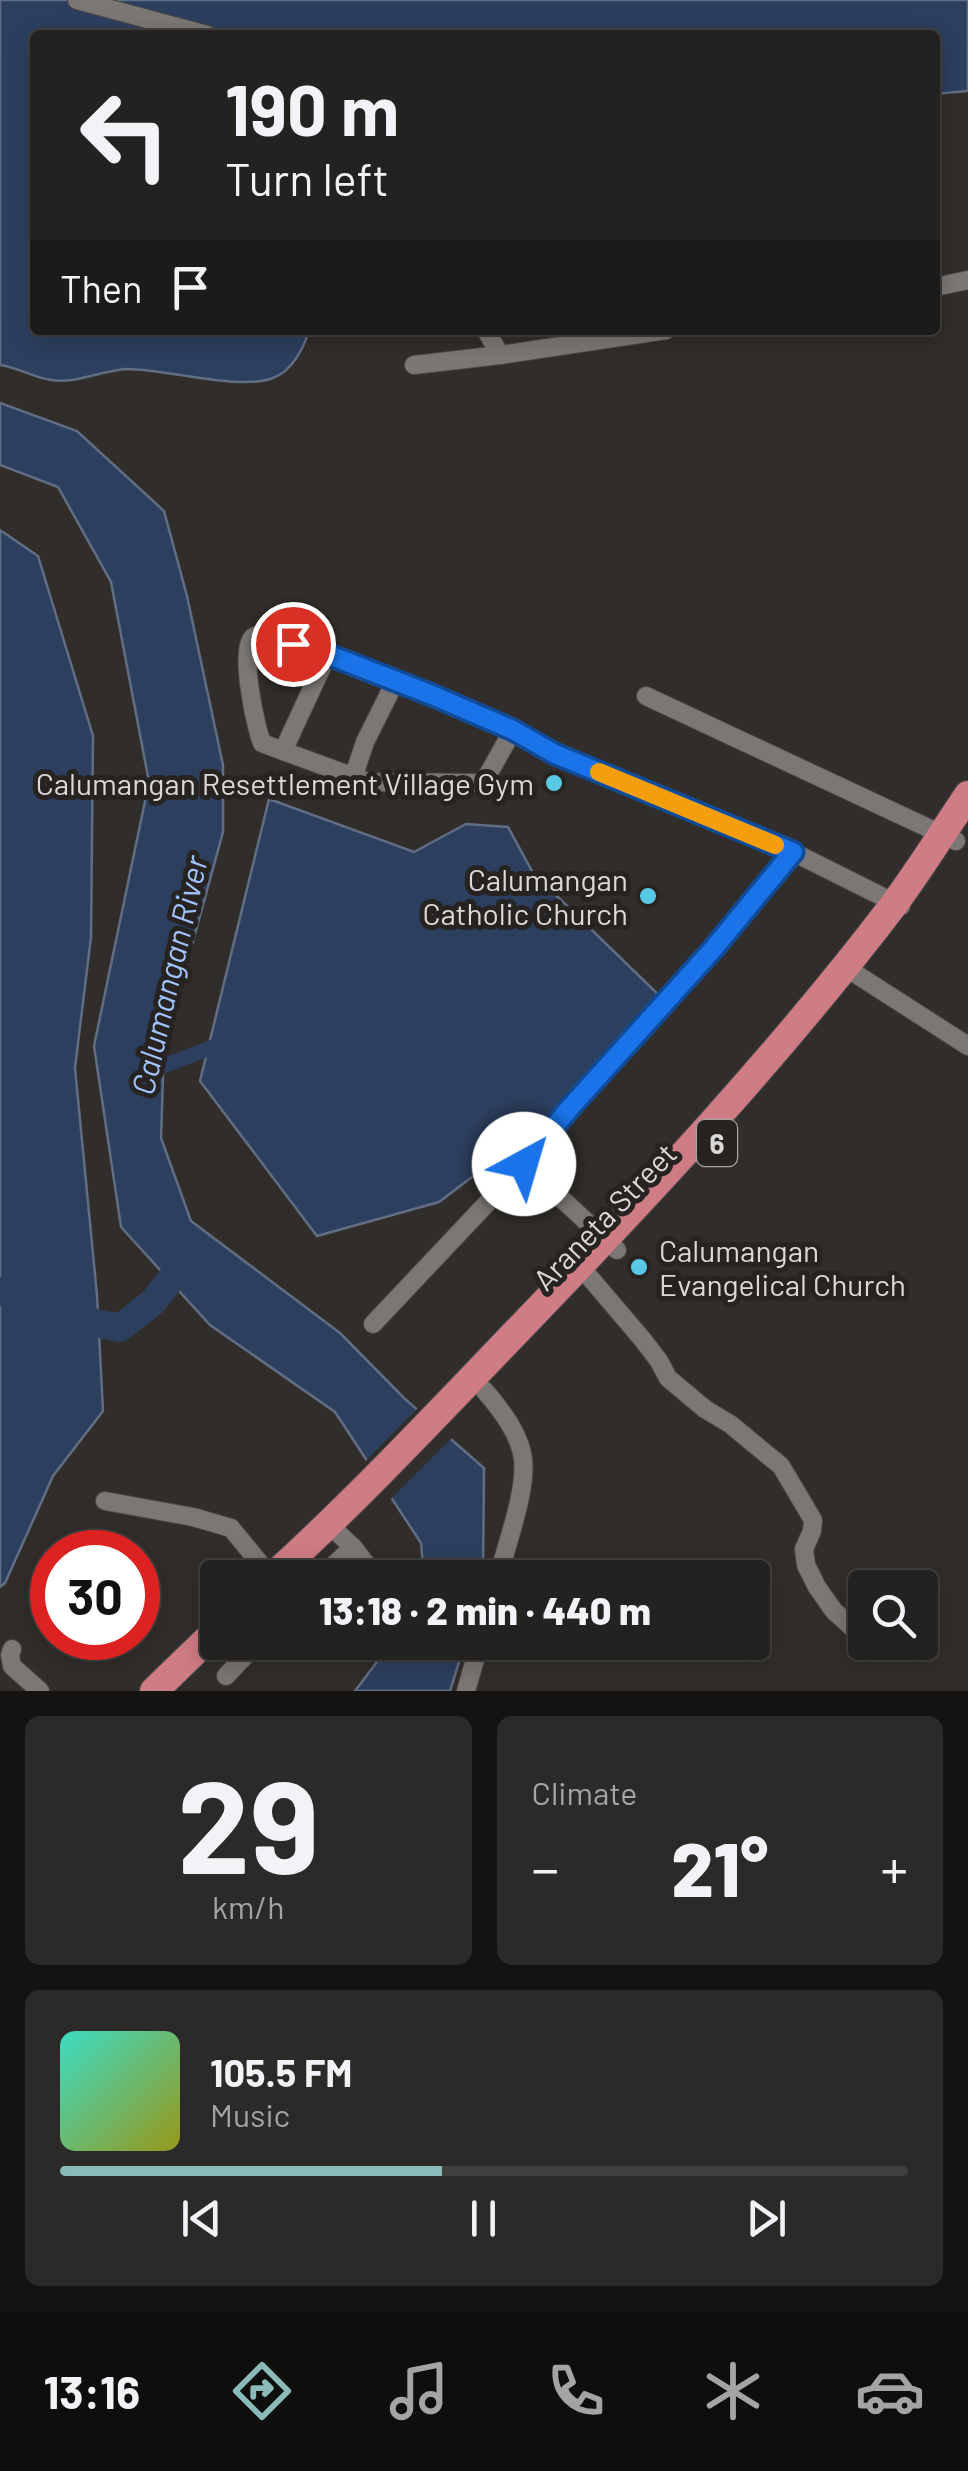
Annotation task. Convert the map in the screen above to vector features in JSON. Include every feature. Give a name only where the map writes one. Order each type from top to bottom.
[{"type":"highway","points":[[446,1417],[612,1244],[759,1069],[859,976],[901,905],[955,833],[968,794]]},
{"type":"highway","name":"Araneta Street","points":[[313,1560],[340,1535],[372,1490],[446,1417],[484,1390],[586,1271]]},
{"type":"highway","points":[[299,1560],[340,1535]]},
{"type":"highway","points":[[154,1691],[200,1646]]},
{"type":"highway","points":[[177,1691],[209,1660]]},
{"type":"street","points":[[77,0],[188,30]]},
{"type":"street","points":[[940,287],[968,280]]},
{"type":"street","points":[[489,335],[500,355]]},
{"type":"street","points":[[414,365],[633,335]]},
{"type":"street","points":[[513,730],[480,784],[380,783],[353,778],[262,743],[249,690],[250,639],[261,634],[328,654],[513,730],[555,754],[793,852],[901,905]]},
{"type":"street","points":[[284,751],[328,654]]},
{"type":"street","points":[[353,778],[365,742],[395,682]]},
{"type":"street","points":[[646,696],[955,833]]},
{"type":"street","points":[[373,1324],[524,1164],[793,852]]},
{"type":"street","points":[[859,976],[968,1046]]},
{"type":"street","points":[[524,1164],[612,1244]]},
{"type":"street","points":[[586,1271],[644,1340],[668,1378],[781,1466],[813,1520],[804,1548],[806,1565],[834,1611],[848,1623]]},
{"type":"street","points":[[484,1390],[508,1422],[523,1459],[522,1485],[503,1560]]},
{"type":"street","points":[[105,1501],[230,1528],[257,1560]]},
{"type":"street","points":[[328,1560],[340,1535],[362,1560]]},
{"type":"street","points":[[12,1649],[12,1666],[40,1691]]},
{"type":"street","points":[[226,1676],[241,1660]]},
{"type":"street","points":[[466,1691],[475,1660]]},
{"type":"water","points":[[0,0],[968,0],[968,91],[940,94],[940,30],[30,30],[30,335],[307,335],[300,351],[280,375],[259,381],[223,381],[127,369],[51,380],[0,365]]},
{"type":"water","name":"Calumangan River","points":[[0,403],[77,431],[164,511],[187,596],[223,765],[223,832],[164,1047],[161,1138],[191,1221],[340,1333],[405,1399],[484,1468],[483,1560],[422,1560],[421,1543],[335,1412],[210,1325],[121,1227],[94,1046],[149,782],[111,582],[58,487],[0,465]]},
{"type":"water","points":[[0,530],[38,556],[93,736],[91,937],[75,1068],[97,1295],[103,1411],[53,1476],[0,1587]]},
{"type":"water","points":[[269,799],[414,852],[466,824],[508,827],[533,873],[661,997],[554,1115],[439,1202],[317,1236],[200,1081]]},
{"type":"water","points":[[378,1660],[460,1660],[450,1691],[355,1691]]},
{"type":"pier","points":[[420,1406],[454,1436],[388,1502],[363,1464]]},
{"type":"waterway","name":"Calumangan River","points":[[144,1073],[226,1042]]},
{"type":"waterway","points":[[0,1292],[10,1289],[74,1318],[120,1328],[153,1302],[192,1252]]},
{"type":"slow traffic","points":[[599,772],[775,845]]},
{"type":"place","name":"Calumangan Resettlement Village Gym","points":[[554,783]]},
{"type":"place","name":"Calumangan Catholic Church","points":[[648,896]]},
{"type":"place","name":"Calumangan Evangelical Church","points":[[639,1267]]},
{"type":"route","points":[[293,644],[432,695],[513,730],[555,754],[793,852],[524,1164]]}]
